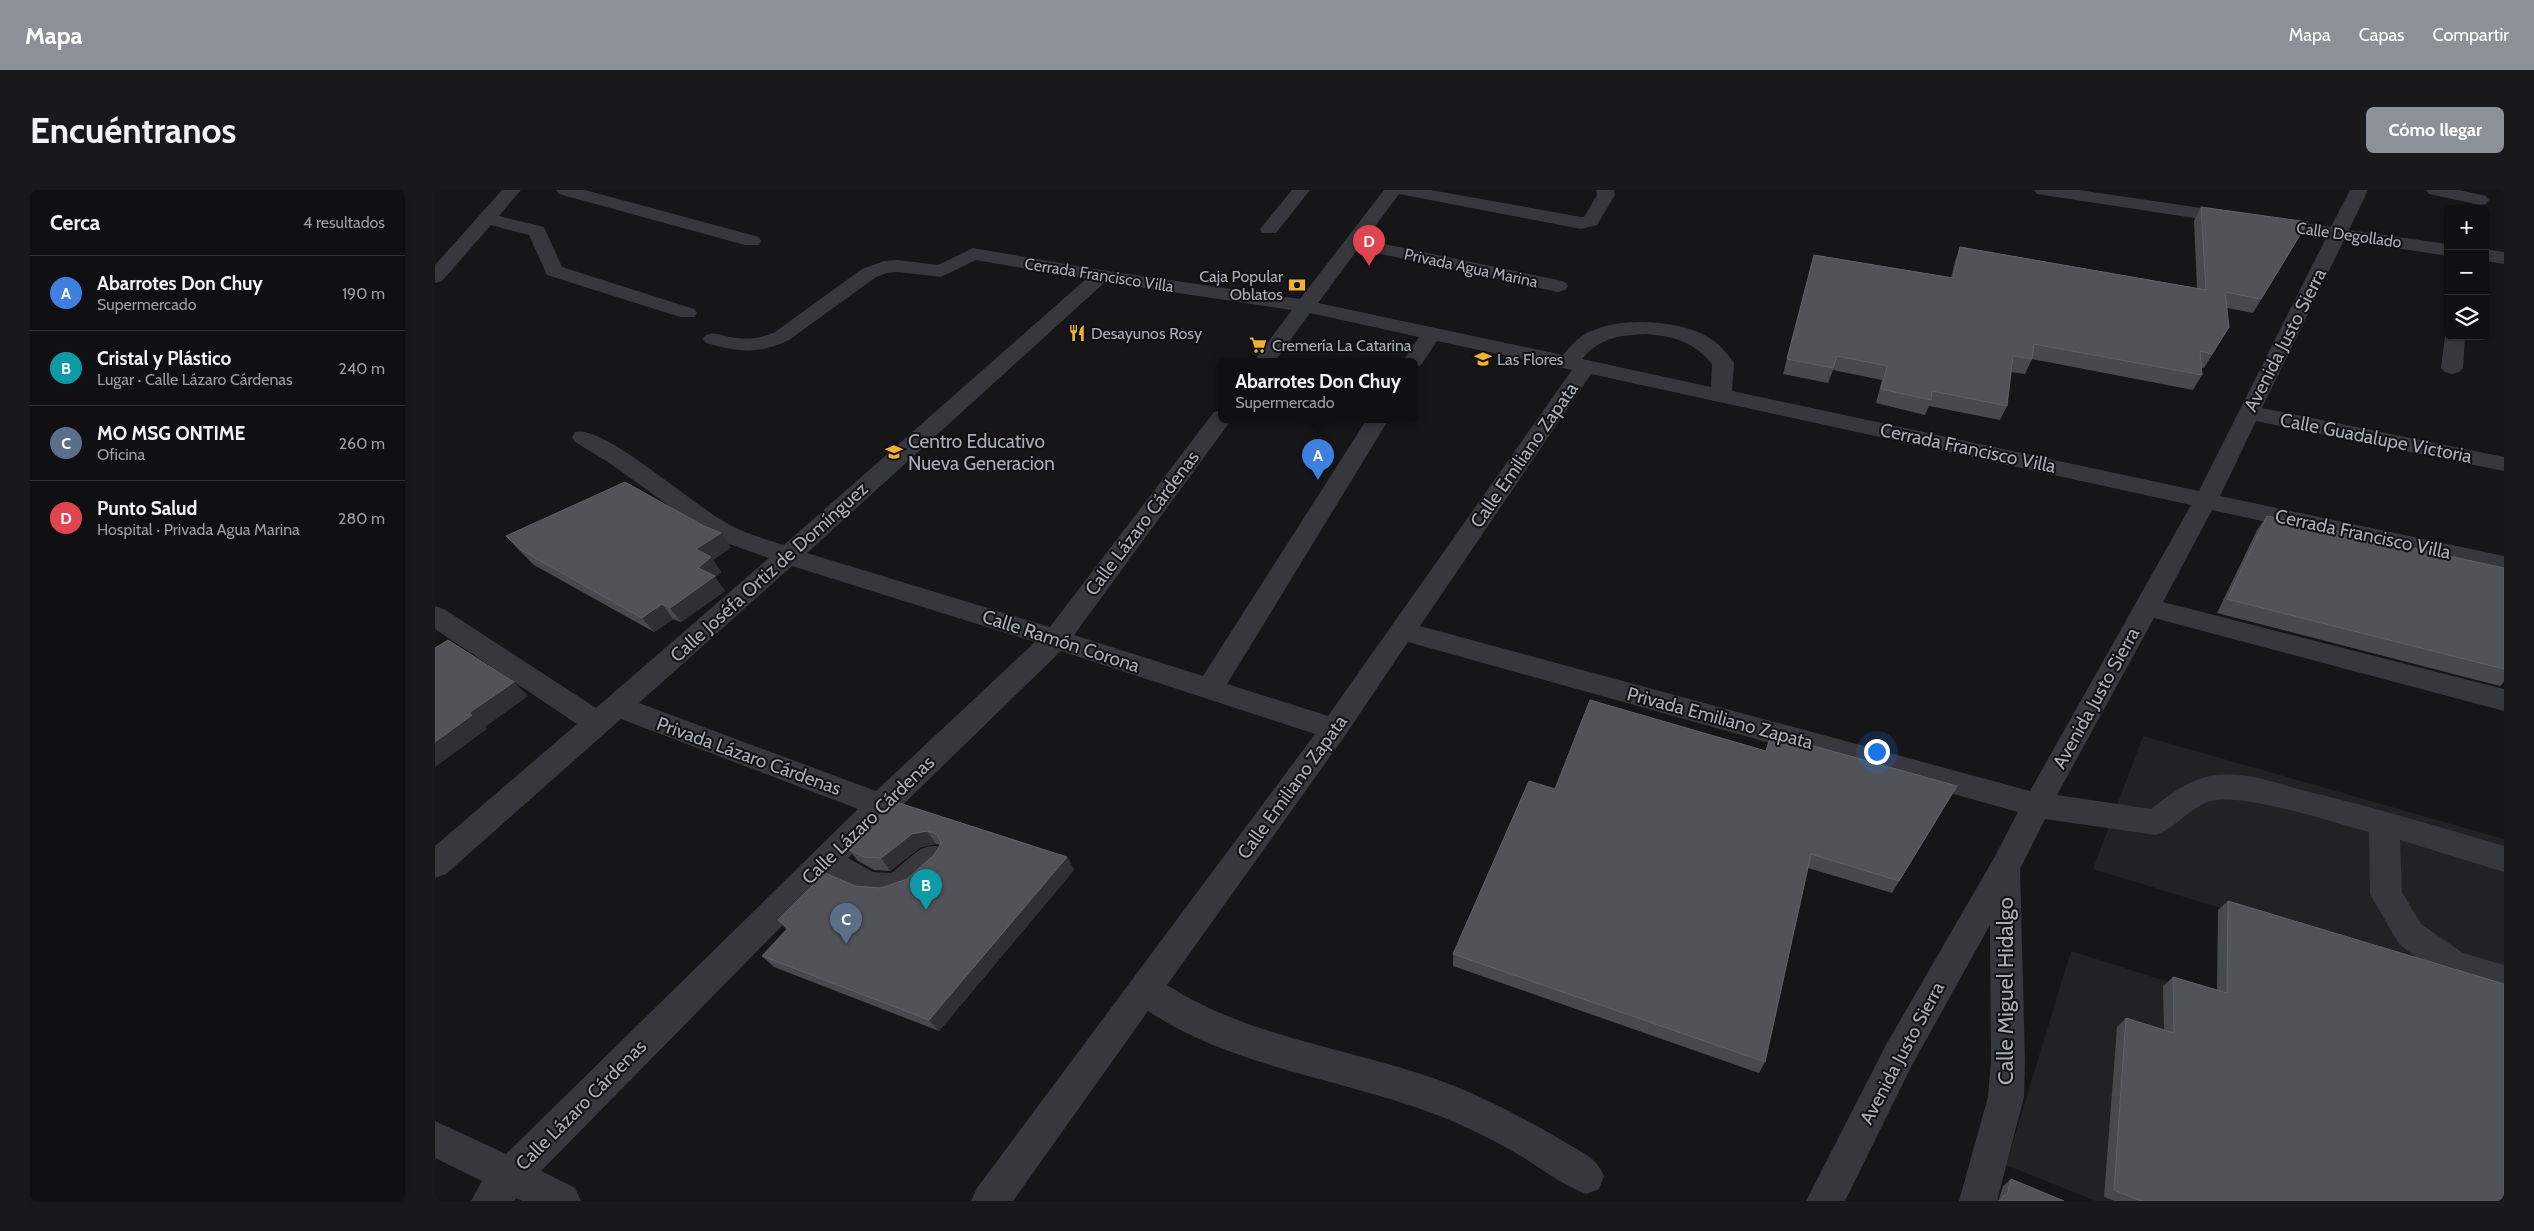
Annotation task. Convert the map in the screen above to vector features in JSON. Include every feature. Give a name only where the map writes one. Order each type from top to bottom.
[{"type":"street","points":[[435,277],[511,190]]},
{"type":"street","points":[[565,190],[752,241]]},
{"type":"street","points":[[607,202],[623,190]]},
{"type":"street","points":[[1269,229],[1301,190]]},
{"type":"street","points":[[1266,358],[1355,243],[1393,190]]},
{"type":"street","points":[[1402,190],[1587,223],[1591,220],[1606,191]]},
{"type":"street","name":"Avenida Justo Sierra","points":[[1825,1201],[1899,1055],[2005,868],[2037,805],[2206,500],[2247,412],[2339,234],[2359,190]]},
{"type":"street","points":[[2435,190],[2480,200]]},
{"type":"street","name":"Calle Degollado","points":[[2055,191],[2444,249]]},
{"type":"street","points":[[487,218],[537,231],[554,271],[687,313]]},
{"type":"street","name":"Privada Agua Marina","points":[[1355,243],[1558,286]]},
{"type":"street","name":"Cerrada Francisco Villa","points":[[713,338],[743,346],[757,347],[768,344],[782,336],[869,273],[885,267],[898,266],[941,271],[973,254],[1101,276],[1305,306],[2504,565]]},
{"type":"street","points":[[2489,256],[2504,258]]},
{"type":"street","name":"Calle Joséfa Ortiz de Domínguez","points":[[435,865],[788,556],[1101,276]]},
{"type":"street","name":"Calle Emiliano Zapata","points":[[991,1201],[1403,631],[1593,337],[1627,330],[1668,330],[1698,340],[1711,349],[1723,363],[1721,395]]},
{"type":"street","points":[[1416,358],[1431,334]]},
{"type":"street","points":[[2452,368],[2455,340]]},
{"type":"street","name":"Calle Guadalupe Victoria","points":[[2247,412],[2504,464]]},
{"type":"street","name":"Calle Lázaro Cárdenas","points":[[500,1189],[881,805],[1056,639],[1218,423]]},
{"type":"street","points":[[1209,689],[1375,423]]},
{"type":"street","name":"Calle Ramón Corona","points":[[583,437],[619,459],[724,533],[788,556],[1056,639],[1334,729]]},
{"type":"street","points":[[2147,607],[2504,700]]},
{"type":"street","name":"Privada Lázaro Cárdenas","points":[[435,616],[607,715],[881,805]]},
{"type":"street","name":"Privada Emiliano Zapata","points":[[1403,631],[2037,805],[2156,822],[2187,798],[2210,788],[2243,787],[2384,823],[2504,859]]},
{"type":"street","points":[[2384,823],[2385,894],[2410,934],[2454,966],[2504,980]]},
{"type":"street","points":[[825,861],[872,887],[887,888],[902,882],[933,857]]},
{"type":"street","name":"Calle Miguel Hidalgo","points":[[1978,1201],[2005,1097],[2008,1061],[2005,868]]},
{"type":"street","points":[[1144,990],[1182,1014],[1231,1035],[1434,1096],[1527,1139],[1586,1176]]},
{"type":"street","points":[[435,1140],[500,1189],[562,1201]]},
{"type":"shaded area","points":[[2143,736],[2504,839],[2504,995],[2093,869]]},
{"type":"shaded area","points":[[2071,951],[2504,1089],[2504,1201],[2096,1201],[2006,1165]]},
{"type":"building","points":[[2201,207],[2308,222],[2261,299],[2225,292],[2229,327],[2212,354],[2200,351],[2202,375],[2034,344],[2032,359],[2013,356],[2007,406],[1932,391],[1931,400],[1881,389],[1887,366],[1837,356],[1833,368],[1787,359],[1814,255],[1953,278],[1960,247],[2206,290]]},
{"type":"building","points":[[625,482],[704,526],[721,533],[696,549],[711,557],[698,568],[715,576],[670,608],[662,604],[642,618],[521,550],[506,536]]},
{"type":"building","points":[[2267,516],[2504,568],[2504,669],[2227,599]]},
{"type":"building","points":[[448,640],[514,682],[469,713],[472,715],[435,742],[435,648]]},
{"type":"building","points":[[1590,700],[1766,751],[1771,734],[1957,786],[1899,881],[1811,854],[1765,1062],[1453,954],[1529,781],[1555,789]]},
{"type":"building","points":[[893,801],[1067,857],[929,1020],[762,956],[788,928],[778,920],[825,873],[855,886],[881,888],[907,879],[934,855],[941,843],[937,834],[927,831],[912,834],[881,858],[864,857],[848,849]]},
{"type":"building","points":[[2228,901],[2504,984],[2504,1201],[2141,1201],[2114,1190],[2126,1018],[2174,1033],[2173,977],[2227,993]]},
{"type":"building","points":[[2011,1179],[2064,1201],[2001,1201],[2003,1196],[2007,1195]]},
{"type":"place","name":"Punto Salud","points":[[1369,266]]},
{"type":"place","name":"Caja Popular Oblatos","points":[[1297,285]]},
{"type":"place","name":"Desayunos Rosy","points":[[1077,333]]},
{"type":"place","name":"Cremería La Catarina","points":[[1258,345]]},
{"type":"place","name":"Las Flores","points":[[1483,359]]},
{"type":"place","name":"Centro Educativo Nueva Generacion","points":[[894,452]]},
{"type":"place","name":"Abarrotes Don Chuy","points":[[1318,480]]},
{"type":"place","name":"Cristal y Plástico","points":[[926,910]]},
{"type":"place","name":"MO MSG ONTIME","points":[[846,944]]}]
